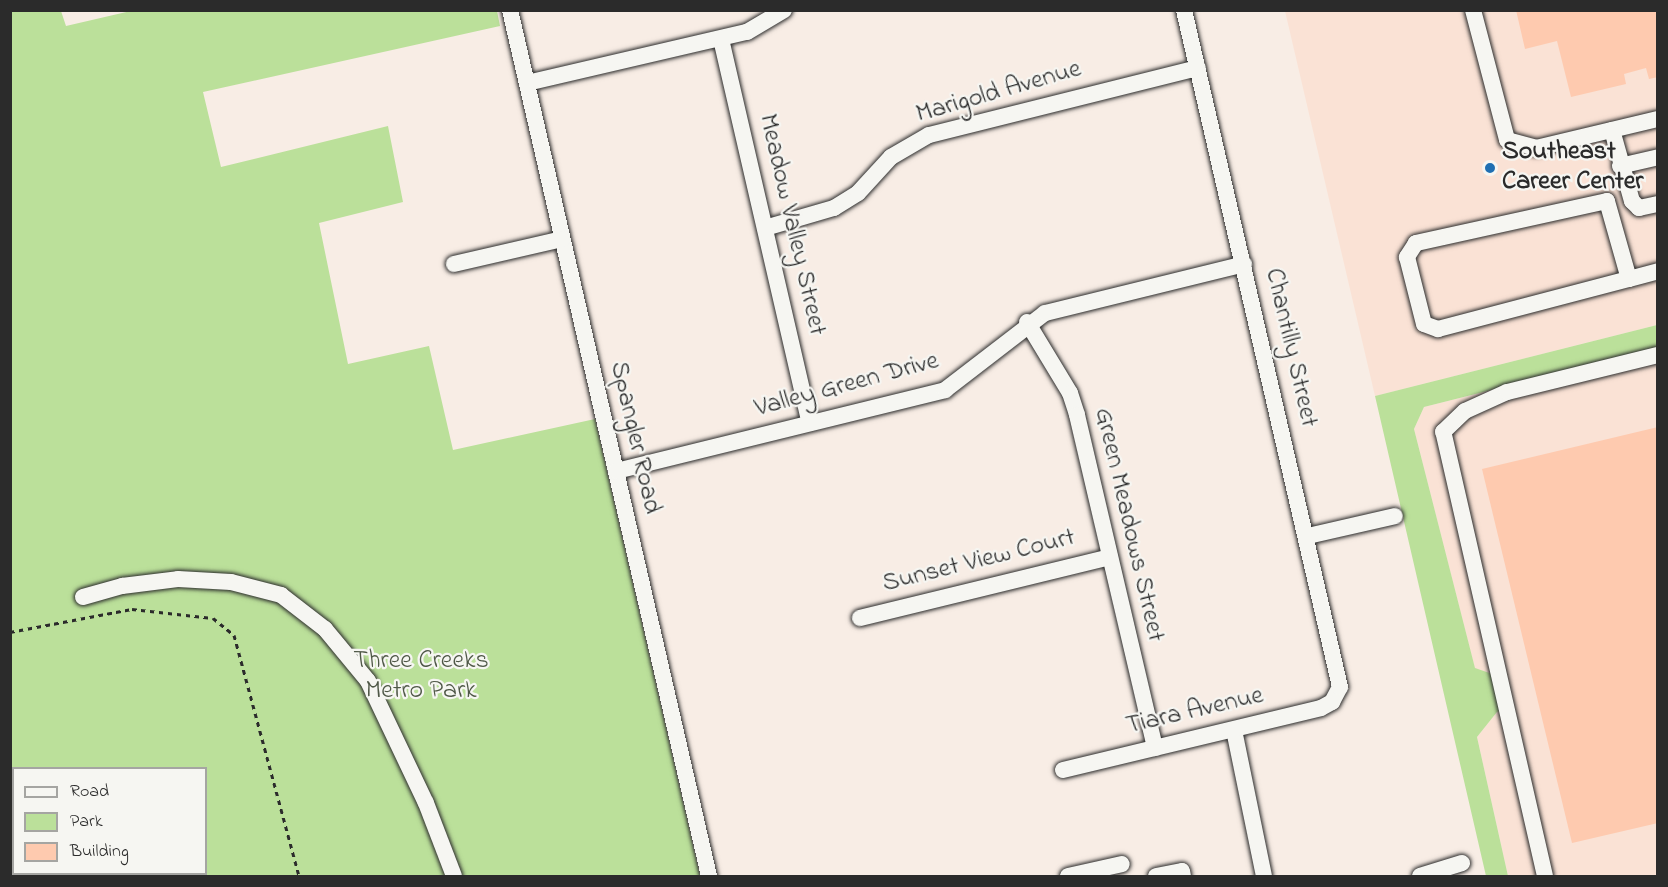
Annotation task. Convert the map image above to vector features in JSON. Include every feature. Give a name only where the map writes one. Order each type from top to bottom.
[{"type":"street","name":"Spangler Road","points":[[510,10],[709,876]]},
{"type":"street","points":[[527,83],[747,32],[784,10]]},
{"type":"street","name":"Chantilly Street","points":[[1184,10],[1308,536],[1340,681],[1336,698]]},
{"type":"street","points":[[1473,10],[1507,140],[1536,148],[1658,119]]},
{"type":"street","name":"Meadow Valley Street","points":[[722,39],[810,423]]},
{"type":"street","name":"Marigold Avenue","points":[[765,228],[834,208],[858,193],[891,158],[929,135],[1198,68]]},
{"type":"street","points":[[1612,130],[1625,185],[1639,208],[1658,204]]},
{"type":"street","points":[[1620,166],[1658,157]]},
{"type":"street","points":[[1629,279],[1607,201],[1416,243],[1407,257],[1424,324],[1438,330],[1629,279],[1658,271]]},
{"type":"street","points":[[454,264],[562,239]]},
{"type":"street","name":"Valley Green Drive","points":[[616,471],[945,390],[971,374],[1027,322],[1067,306],[1244,264]]},
{"type":"street","name":"Green Meadows Street","points":[[1027,322],[1070,393],[1155,748]]},
{"type":"street","points":[[1545,876],[1443,432],[1465,411],[1507,392],[1658,355]]},
{"type":"street","points":[[1308,536],[1395,516]]},
{"type":"street","name":"Sunset View Court","points":[[860,618],[1110,557]]},
{"type":"street","points":[[83,597],[133,584],[220,581],[281,596],[299,609],[325,629],[368,681],[426,803],[454,876]]},
{"type":"street","name":"Tiara Avenue","points":[[1063,771],[1321,708],[1336,698]]},
{"type":"street","points":[[1234,729],[1264,876]]},
{"type":"street","points":[[1420,876],[1462,863]]},
{"type":"street","points":[[1068,876],[1122,864]]},
{"type":"street","points":[[1156,876],[1182,871],[1183,876]]},
{"type":"path","points":[[10,632],[132,609],[213,618],[234,635],[299,876]]},
{"type":"shaded area","name":"Southeast Career Center","points":[[1285,11],[1657,11],[1657,325],[1375,396]]},
{"type":"shaded area","points":[[1657,348],[1657,876],[1508,876],[1477,737],[1497,712],[1501,677],[1475,669],[1414,429],[1424,407]]},
{"type":"green space","name":"Three Creeks Metro Park","points":[[135,10],[497,11],[500,26],[203,92],[221,167],[388,126],[403,202],[319,223],[348,364],[429,346],[453,450],[595,419],[700,876],[11,876],[11,11],[61,11],[66,26]]},
{"type":"green space","points":[[1657,325],[1657,348],[1424,407],[1414,429],[1475,668],[1501,677],[1513,703],[1497,712],[1477,737],[1508,876],[1486,876],[1375,396]]},
{"type":"building","points":[[1516,10],[1658,10],[1658,77],[1649,79],[1646,68],[1624,74],[1626,84],[1571,97],[1557,41],[1525,49]]},
{"type":"building","points":[[1658,427],[1658,823],[1572,843],[1482,469]]},
{"type":"place","name":"Southeast Career Center","points":[[1490,168]]}]
